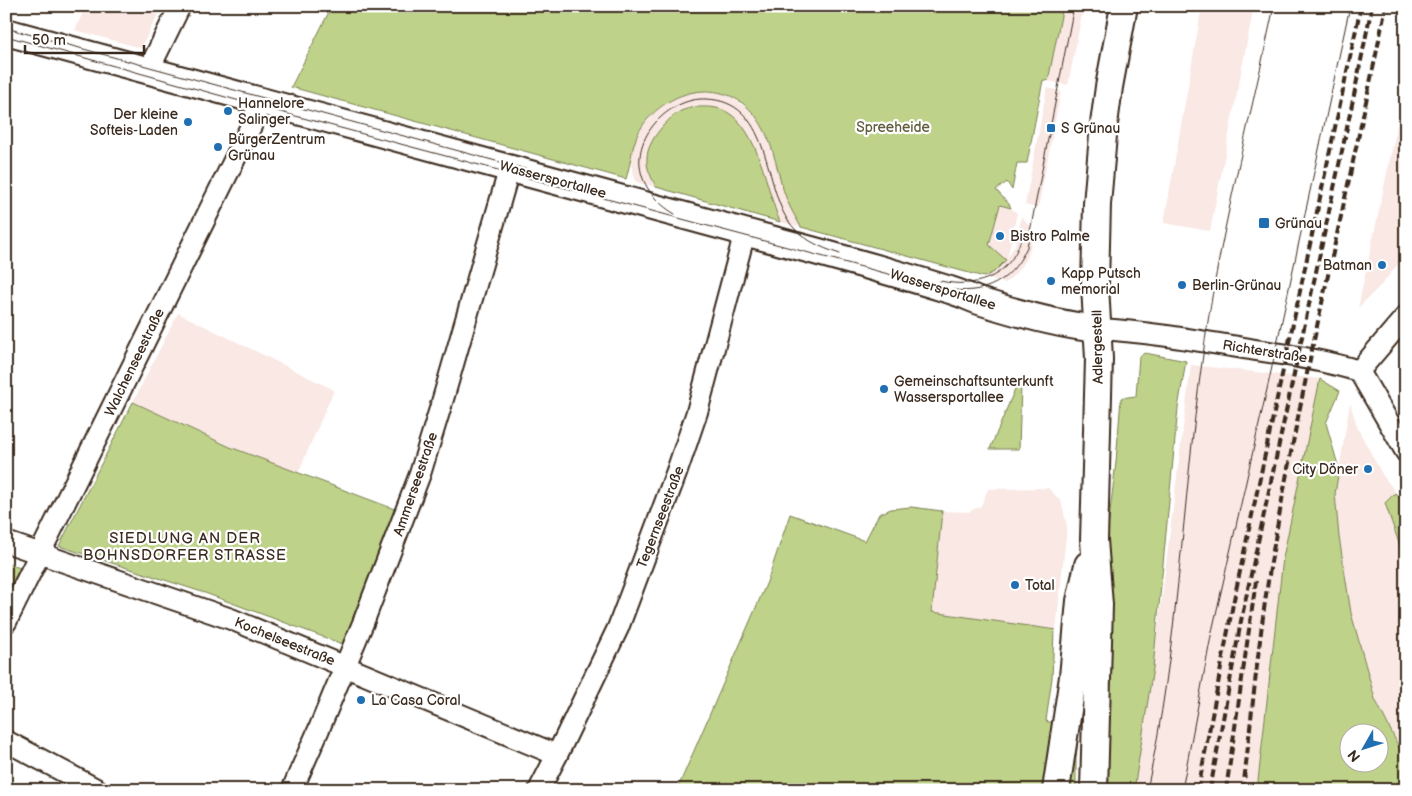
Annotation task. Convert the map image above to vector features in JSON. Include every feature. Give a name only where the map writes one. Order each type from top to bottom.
[{"type":"main road","name":"Adlergestell","points":[[1094,790],[1099,605],[1094,540],[1100,359],[1095,285],[1097,204],[1108,87],[1124,6]]},
{"type":"main road","name":"Wassersportallee","points":[[6,32],[745,232],[954,291],[982,302],[1049,321],[1099,329]]},
{"type":"main road","name":"Adlergestell","points":[[1056,790],[1073,677],[1080,601],[1094,540]]},
{"type":"street","points":[[150,71],[180,6]]},
{"type":"street","name":"Walchenseestraße","points":[[6,622],[249,130],[259,102]]},
{"type":"street","name":"Ammerseestraße","points":[[292,790],[346,666],[420,474],[510,168]]},
{"type":"street","name":"Tegernseestraße","points":[[539,790],[618,628],[677,471],[697,412],[745,232]]},
{"type":"street","points":[[1406,316],[1359,371],[1406,452]]},
{"type":"street","name":"Richterstraße","points":[[1099,329],[1177,337],[1331,362],[1359,371]]},
{"type":"street","name":"Kochelseestraße","points":[[6,542],[231,619],[557,755]]},
{"type":"street","points":[[6,741],[98,790]]},
{"type":"shaded area","points":[[86,6],[162,6],[141,48],[75,30]]},
{"type":"shaded area","points":[[1063,6],[1080,6],[1082,14],[1068,85],[1048,81]]},
{"type":"shaded area","points":[[1202,6],[1254,6],[1210,231],[1164,223]]},
{"type":"shaded area","points":[[1406,85],[1406,254],[1382,284],[1358,308]]},
{"type":"shaded area","points":[[1047,88],[1061,91],[1038,208],[1025,205]]},
{"type":"shaded area","points":[[702,91],[721,93],[736,100],[761,123],[768,139],[787,200],[801,227],[780,222],[773,205],[696,107],[681,111],[671,119],[648,171],[656,187],[636,182],[631,165],[633,145],[642,127],[654,113],[670,100],[686,93]]},
{"type":"shaded area","points":[[1000,205],[1011,208],[1017,213],[1007,259],[1015,245],[1022,216],[1034,233],[1029,252],[1023,264],[1005,283],[984,277],[994,272],[989,245]]},
{"type":"shaded area","points":[[178,313],[334,390],[298,473],[230,447],[133,402]]},
{"type":"shaded area","points":[[1191,365],[1320,379],[1283,558],[1257,790],[1134,790],[1153,668]]},
{"type":"shaded area","points":[[1350,403],[1358,429],[1383,476],[1406,505],[1406,761],[1390,729],[1390,724],[1388,724],[1375,699],[1351,613],[1339,537],[1335,494]]},
{"type":"shaded area","points":[[1048,488],[1061,501],[1067,526],[1056,630],[932,612],[942,511],[968,512],[981,506],[988,489]]},
{"type":"green space","name":"Spreeheide","points":[[332,6],[1063,6],[1048,81],[1043,80],[1027,163],[1017,163],[1012,190],[1007,182],[996,190],[1011,208],[1000,205],[989,245],[1006,260],[994,272],[984,277],[801,227],[787,200],[770,142],[761,124],[749,109],[735,98],[719,92],[702,91],[686,94],[670,101],[655,111],[643,125],[636,138],[626,179],[291,87]]},
{"type":"green space","points":[[696,107],[712,107],[723,110],[738,121],[747,132],[760,161],[780,222],[656,187],[647,166],[650,145],[659,131],[676,114]]},
{"type":"green space","points":[[1145,353],[1186,361],[1178,408],[1153,668],[1134,790],[1105,790],[1108,529],[1121,398],[1136,396],[1139,356]]},
{"type":"green space","points":[[1320,379],[1340,391],[1326,423],[1339,469],[1335,494],[1339,537],[1351,613],[1375,699],[1388,724],[1340,724],[1340,774],[1390,774],[1390,729],[1406,761],[1406,790],[1257,790],[1283,558]]},
{"type":"green space","points":[[1017,384],[1021,385],[1019,449],[990,449]]},
{"type":"green space","points":[[133,402],[230,447],[397,510],[345,645],[205,593],[59,546]]},
{"type":"green space","points":[[1395,493],[1406,505],[1406,563],[1385,503]]},
{"type":"green space","points":[[911,507],[942,511],[932,612],[1056,630],[1054,632],[1052,678],[1046,721],[1079,730],[1076,758],[1076,790],[677,790],[767,582],[790,514],[865,541],[879,514],[891,509]]},
{"type":"green space","points":[[6,563],[20,568],[6,594]]},
{"type":"tram line","points":[[6,36],[258,106],[937,287],[965,291],[990,286],[1001,280],[1020,261],[1027,247],[1074,6]]},
{"type":"tram line","points":[[1147,790],[1166,684],[1195,415],[1216,272],[1274,6]]},
{"type":"tram line","points":[[1182,790],[1211,636],[1270,376],[1350,6]]},
{"type":"tram line","points":[[6,28],[588,186]]},
{"type":"tram line","points":[[675,214],[653,195],[641,172],[642,147],[647,135],[661,117],[685,102],[706,99],[727,103],[742,113],[762,145],[779,203],[792,226],[810,241],[840,254]]},
{"type":"tram line","points":[[940,281],[969,283],[982,281],[994,276],[1012,259],[1019,247],[1023,232]]},
{"type":"railway","points":[[1198,790],[1233,604],[1361,6]]},
{"type":"railway","points":[[1210,790],[1241,621],[1372,6]]},
{"type":"railway","points":[[1243,790],[1261,633],[1287,472],[1386,6]]},
{"type":"railway","points":[[1226,790],[1256,581]]},
{"type":"place","name":"Hannelore Salinger","points":[[228,111]]},
{"type":"place","name":"Der kleine Softeis-Laden","points":[[188,122]]},
{"type":"place","name":"S Grünau","points":[[1051,128]]},
{"type":"place","name":"BürgerZentrum Grünau","points":[[218,147]]},
{"type":"place","name":"Grünau","points":[[1264,223]]},
{"type":"place","name":"Bistro Palme","points":[[1000,236]]},
{"type":"place","name":"Batman","points":[[1382,265]]},
{"type":"place","name":"Kapp Putsch memorial","points":[[1051,281]]},
{"type":"place","name":"Berlin-Grünau","points":[[1182,285]]},
{"type":"place","name":"Gemeinschaftsunterkunft Wassersportallee","points":[[884,389]]},
{"type":"place","name":"City Döner","points":[[1368,469]]},
{"type":"place","name":"Total","points":[[1015,585]]},
{"type":"place","name":"La Casa Coral","points":[[361,700]]},
{"type":"district","name":"SIEDLUNG AN DER BOHNSDORFER STRASSE","points":[[185,546]]}]
